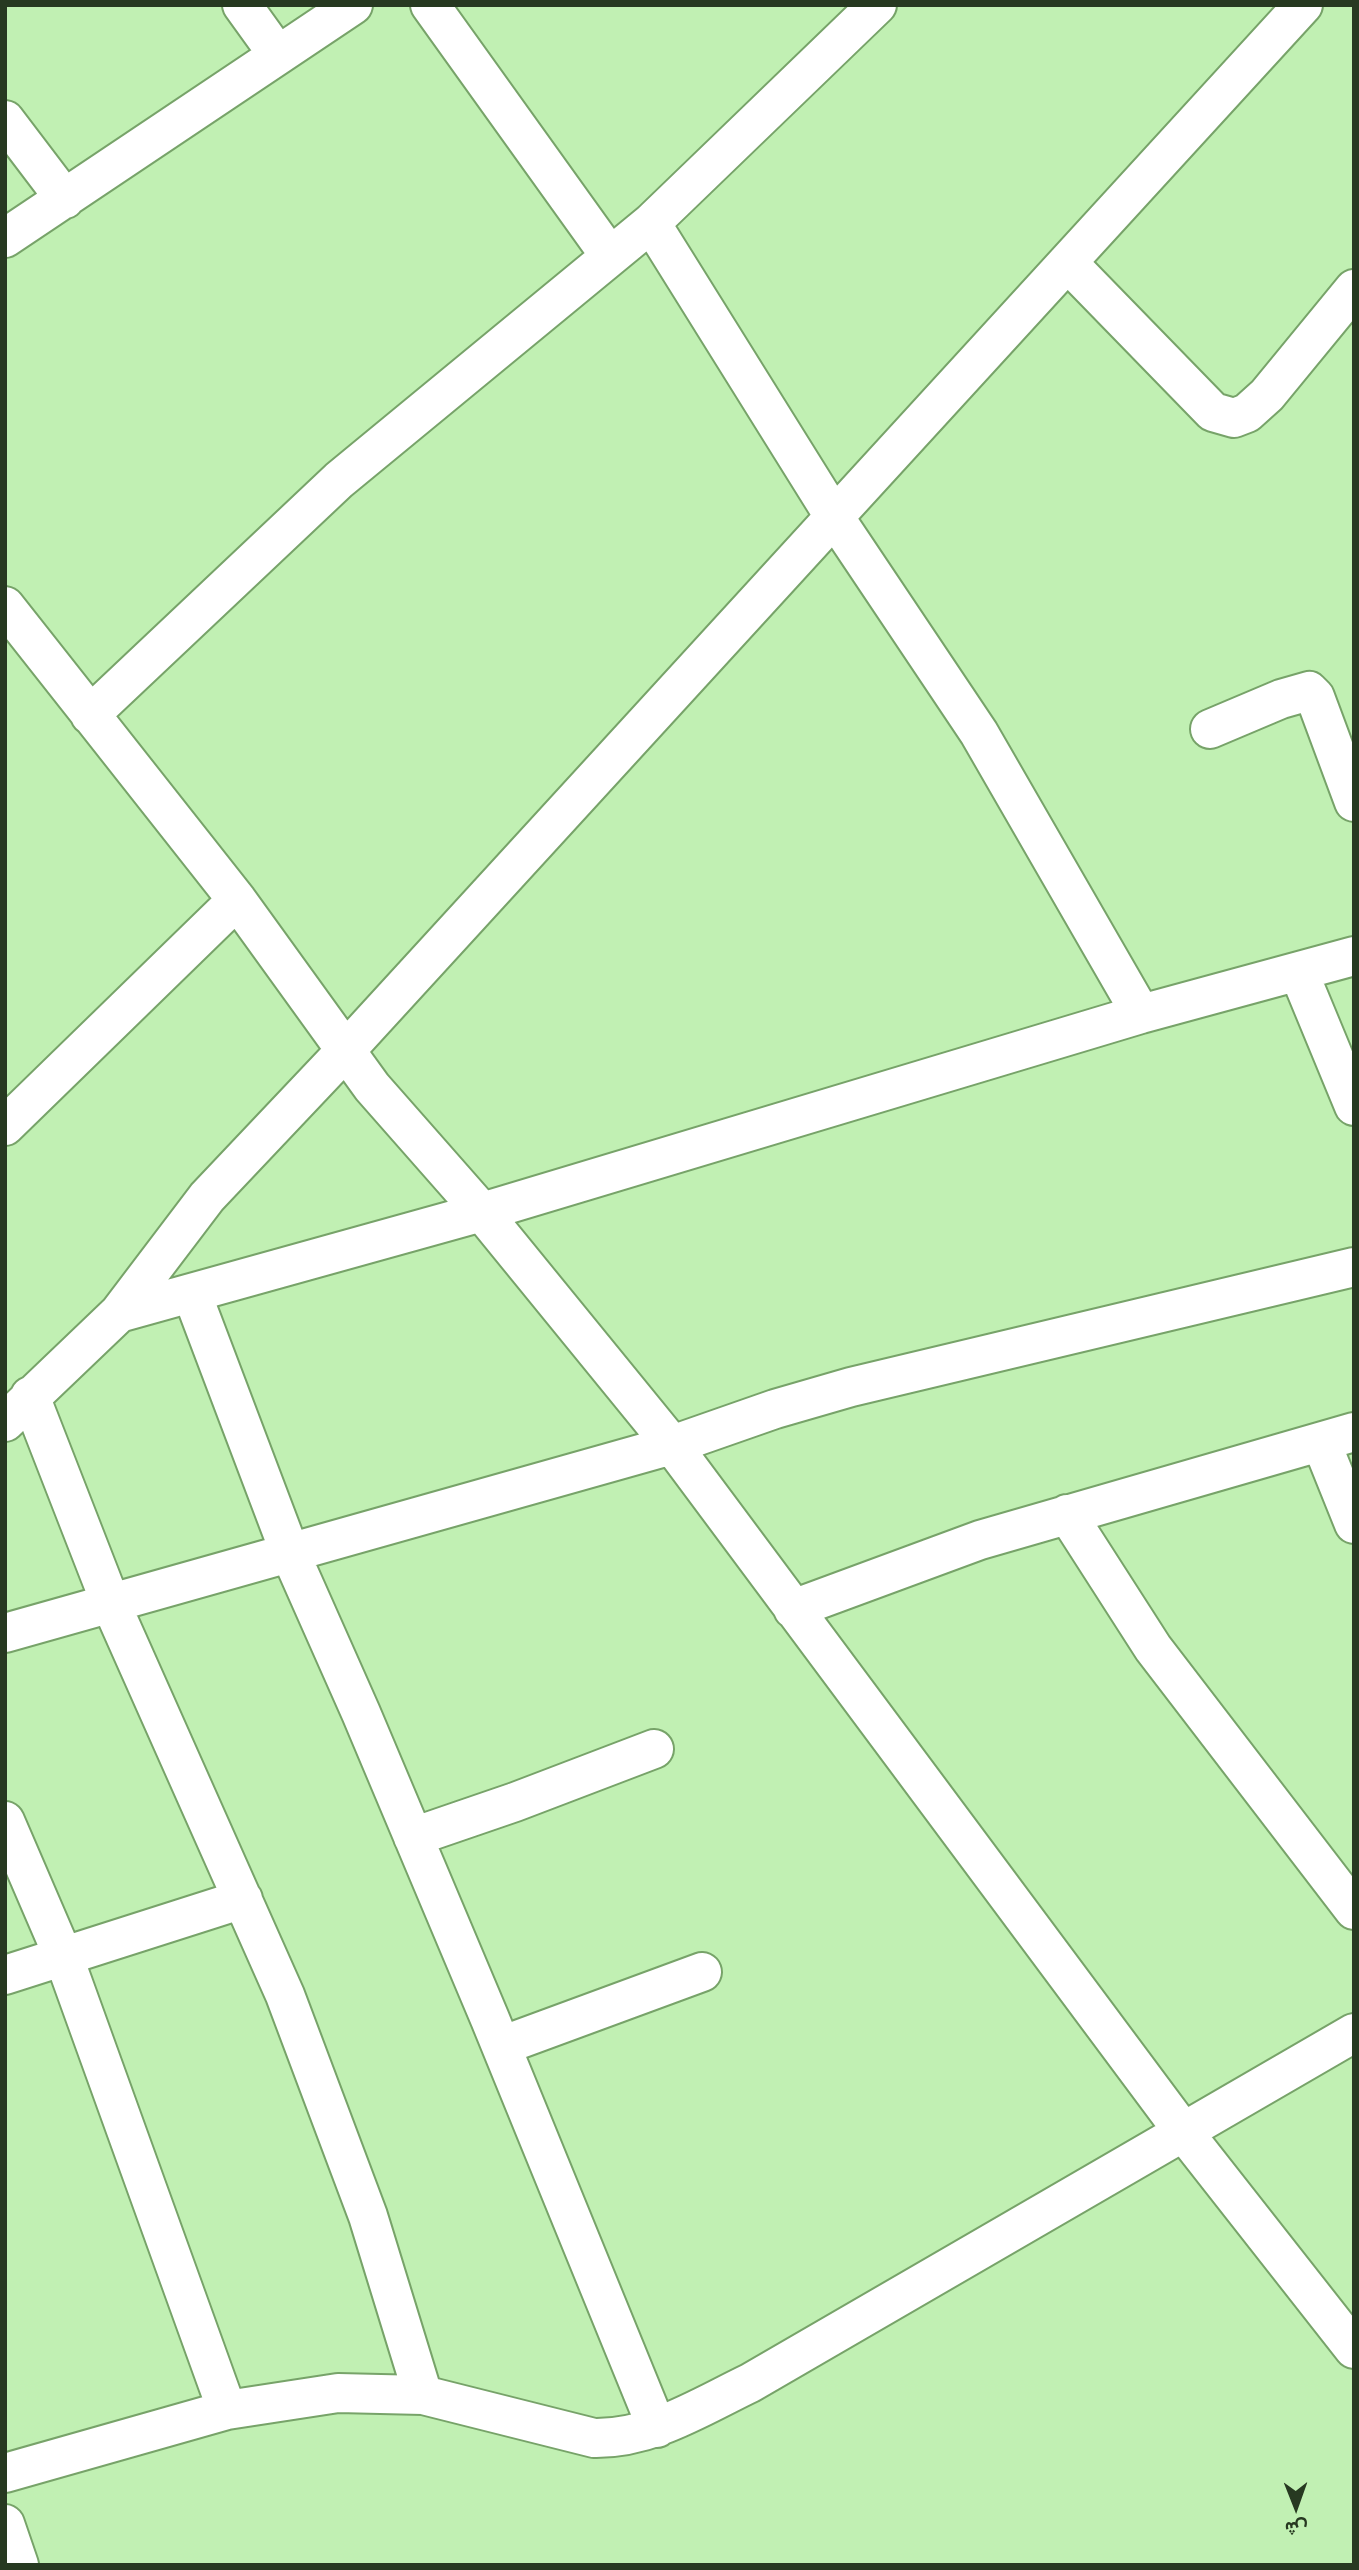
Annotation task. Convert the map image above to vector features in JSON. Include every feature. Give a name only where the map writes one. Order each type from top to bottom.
[{"type":"street","points":[[242,5],[278,55]]},
{"type":"street","points":[[5,238],[353,5]]},
{"type":"street","points":[[430,5],[610,256]]},
{"type":"street","points":[[90,715],[339,480],[651,223],[877,5]]},
{"type":"street","points":[[423,2395],[368,2216],[285,1995],[111,1604],[18,1409],[120,1313],[207,1196],[347,1049],[1303,5]]},
{"type":"street","points":[[5,120],[65,199]]},
{"type":"street","points":[[651,223],[835,518],[979,733],[1141,1014]]},
{"type":"street","points":[[1068,263],[1213,412],[1223,417],[1247,413],[1267,395],[1354,289]]},
{"type":"street","points":[[5,606],[237,900],[372,1087],[482,1212],[672,1445],[1182,2130],[1354,2348]]},
{"type":"street","points":[[1210,729],[1281,699],[1309,691],[1315,697],[1349,777]]},
{"type":"street","points":[[8,1119],[237,900]]},
{"type":"street","points":[[120,1313],[482,1212],[1141,1014],[1354,956]]},
{"type":"street","points":[[1299,973],[1354,1106]]},
{"type":"street","points":[[5,1633],[672,1445],[775,1409],[851,1387],[1354,1267]]},
{"type":"street","points":[[192,1294],[290,1553],[413,1836],[657,2428]]},
{"type":"street","points":[[793,1609],[923,1560],[1067,1514],[1337,1437],[1354,1524]]},
{"type":"street","points":[[1067,1514],[1153,1648],[1354,1910]]},
{"type":"street","points":[[413,1836],[515,1802],[654,1749]]},
{"type":"street","points":[[5,1821],[64,1958],[227,2410]]},
{"type":"street","points":[[5,1975],[243,1899]]},
{"type":"street","points":[[501,2046],[702,1972]]},
{"type":"street","points":[[5,2473],[227,2410],[338,2393],[423,2395],[594,2438],[617,2438],[657,2428],[750,2384],[1182,2130],[1354,2033]]},
{"type":"street","points":[[5,2524],[19,2565]]}]
